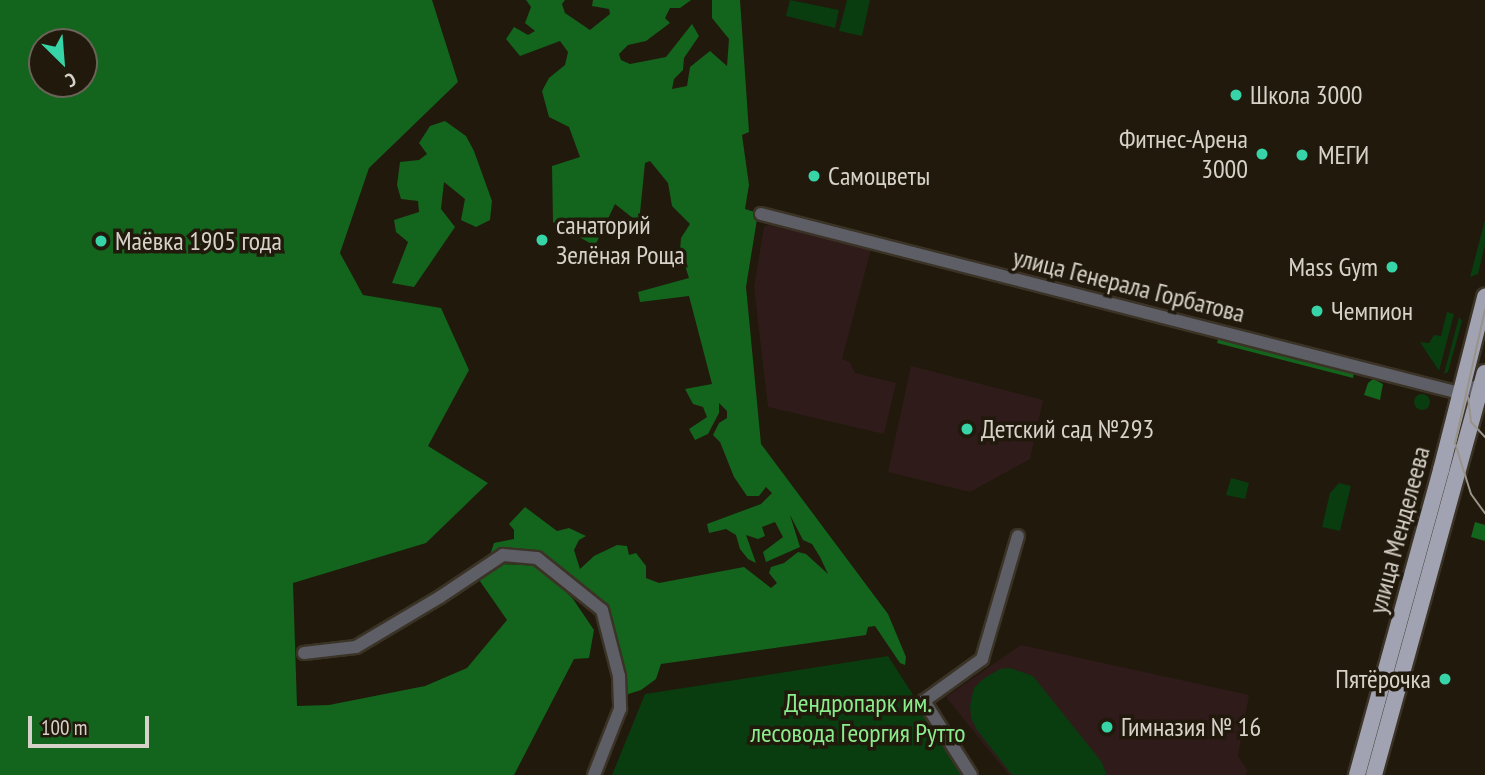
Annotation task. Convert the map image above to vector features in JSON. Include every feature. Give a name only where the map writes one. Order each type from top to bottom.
[{"type":"main road","name":"улица Менделеева","points":[[1357,775],[1441,470],[1485,297]]},
{"type":"main road","name":"улица Менделеева","points":[[1374,775],[1484,379]]},
{"type":"street","name":"улица Генерала Горбатова","points":[[761,214],[1459,393]]},
{"type":"street","points":[[1459,393],[1484,379]]},
{"type":"street","points":[[971,775],[923,701],[982,659],[1018,536]]},
{"type":"street","points":[[304,653],[356,647],[440,597],[503,555],[537,558],[602,610],[619,676],[620,709],[594,775]]},
{"type":"shaded area","points":[[769,225],[871,249],[842,359],[850,362],[855,373],[896,383],[884,434],[768,407],[754,287],[764,227]]},
{"type":"shaded area","name":"Детский сад №293","points":[[911,366],[1043,400],[1030,459],[970,492],[888,472]]},
{"type":"shaded area","name":"Гимназия № 16","points":[[1021,645],[1249,695],[1238,756],[1247,770],[1246,775],[1009,775],[946,697]]},
{"type":"green space","points":[[0,0],[432,0],[458,82],[369,168],[340,253],[363,295],[441,308],[469,370],[428,446],[488,483],[426,543],[293,583],[297,706],[329,705],[425,686],[467,668],[507,620],[475,574],[502,564],[540,566],[573,599],[594,630],[589,658],[574,659],[514,775],[0,775]]},
{"type":"green space","points":[[526,0],[565,0],[562,4],[565,13],[590,30],[610,14],[609,9],[592,6],[593,0],[691,0],[680,8],[670,8],[665,18],[670,23],[646,41],[628,45],[619,54],[621,60],[630,64],[666,57],[692,24],[699,36],[684,58],[683,70],[674,79],[672,89],[687,86],[690,67],[710,51],[727,66],[729,39],[712,18],[712,0],[740,0],[749,132],[742,135],[749,185],[745,209],[758,213],[746,287],[761,444],[888,614],[906,657],[905,665],[900,663],[875,626],[868,627],[866,635],[661,664],[656,679],[641,690],[622,696],[603,607],[573,576],[542,555],[490,555],[494,543],[514,539],[514,530],[509,524],[525,507],[557,531],[569,528],[586,536],[579,540],[574,550],[580,569],[594,556],[617,545],[627,546],[629,555],[636,553],[646,566],[646,578],[659,583],[744,567],[771,588],[777,583],[769,573],[771,567],[784,563],[798,552],[806,554],[828,574],[812,544],[803,540],[790,515],[800,547],[766,562],[763,552],[783,537],[775,522],[762,527],[765,536],[758,539],[746,535],[756,563],[748,559],[740,549],[736,535],[726,529],[709,533],[707,524],[761,504],[772,493],[766,487],[759,496],[747,496],[734,477],[720,442],[713,435],[719,423],[727,418],[727,411],[719,403],[719,413],[708,434],[695,440],[689,429],[707,417],[703,407],[693,404],[685,389],[712,384],[689,296],[640,302],[638,292],[689,278],[680,250],[681,238],[690,224],[672,206],[668,183],[650,161],[645,163],[639,223],[615,204],[595,246],[553,222],[552,166],[580,157],[569,127],[549,117],[542,91],[549,78],[565,65],[568,52],[560,41],[520,56],[506,39],[514,27],[528,35],[535,31],[525,23],[531,7]]},
{"type":"green space","points":[[790,0],[839,10],[835,28],[786,16]]},
{"type":"green space","points":[[847,0],[870,0],[862,36],[839,31]]},
{"type":"green space","points":[[445,121],[466,136],[474,151],[492,201],[490,220],[476,227],[461,220],[465,199],[444,182],[441,209],[455,227],[414,287],[392,283],[408,242],[396,232],[394,220],[419,212],[418,201],[401,199],[397,185],[400,162],[419,160],[427,154],[419,143],[430,126]]},
{"type":"green space","points":[[1485,220],[1485,245],[1478,274],[1470,277]]},
{"type":"green space","points":[[1447,312],[1454,314],[1439,371],[1420,342],[1429,343],[1434,335],[1441,336]]},
{"type":"green space","points":[[1459,317],[1462,321],[1448,372],[1444,374]]},
{"type":"green space","points":[[1219,336],[1354,371],[1353,378],[1217,343]]},
{"type":"green space","points":[[1373,379],[1383,384],[1380,400],[1364,395],[1368,383]]},
{"type":"green space","points":[[1422,394],[1430,402],[1422,410],[1414,402]]},
{"type":"green space","points":[[1231,478],[1249,483],[1245,499],[1226,495]]},
{"type":"green space","points":[[1339,483],[1351,486],[1340,531],[1322,527],[1330,493]]},
{"type":"green space","points":[[1475,522],[1485,525],[1485,541],[1471,537]]},
{"type":"green space","name":"Дендропарк им. лесовода Георгия Рутто","points":[[888,656],[965,775],[612,775],[645,694]]},
{"type":"green space","points":[[1010,668],[1033,676],[1101,761],[1107,775],[1012,775],[977,730],[971,718],[970,705],[974,688],[983,679],[1000,669]]},
{"type":"tram line","points":[[1485,310],[1455,443],[1471,494],[1485,513]]},
{"type":"tram line","points":[[1468,397],[1471,422],[1485,437]]},
{"type":"place","name":"Школа 3000","points":[[1236,95]]},
{"type":"place","name":"Фитнес-Арена 3000","points":[[1262,154]]},
{"type":"place","name":"МЕГИ","points":[[1302,155]]},
{"type":"place","name":"Самоцветы","points":[[814,176]]},
{"type":"place","name":"санаторий Зелёная Роща","points":[[542,240]]},
{"type":"place","name":"Маёвка 1905 года","points":[[101,241]]},
{"type":"place","name":"Mass Gym","points":[[1392,267]]},
{"type":"place","name":"Чемпион","points":[[1317,311]]},
{"type":"place","name":"Детский сад №293","points":[[967,429]]},
{"type":"place","name":"Пятёрочка","points":[[1445,679]]},
{"type":"place","name":"Гимназия № 16","points":[[1107,727]]}]
